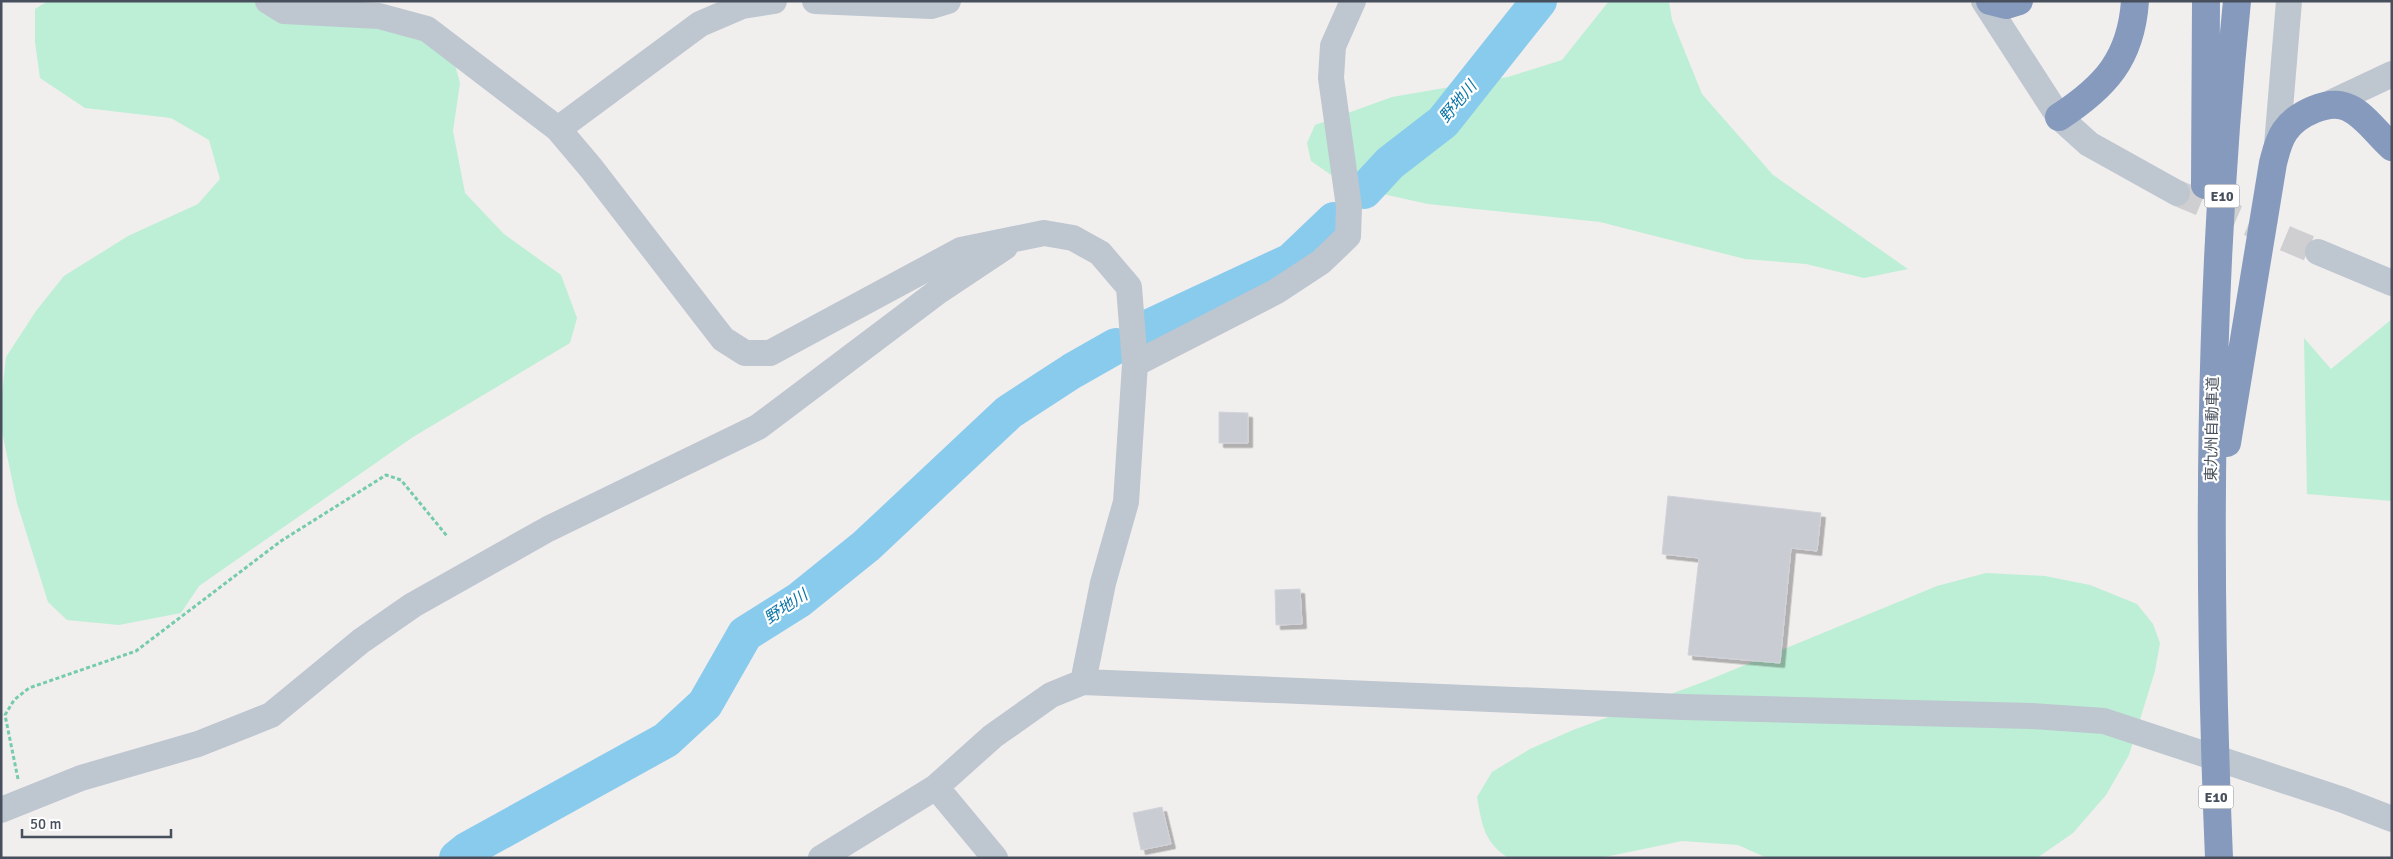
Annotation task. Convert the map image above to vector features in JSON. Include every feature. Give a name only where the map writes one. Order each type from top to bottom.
[{"type":"highway","points":[[1990,1],[2006,5],[2019,1]]},
{"type":"highway","points":[[2059,117],[2088,98],[2108,78],[2123,52],[2134,18],[2135,1]]},
{"type":"highway","points":[[2206,1],[2205,282],[2213,392]]},
{"type":"highway","name":"東九州自動車道","points":[[2219,858],[2211,595],[2213,392],[2224,153],[2237,1]]},
{"type":"highway","points":[[2214,737],[2224,601],[2223,469],[2230,412],[2277,145],[2285,131],[2294,121],[2324,106],[2338,105],[2349,108],[2363,118],[2392,147]]},
{"type":"street","points":[[268,1],[284,11],[379,16],[427,29],[558,129],[591,168],[723,339],[745,353],[770,353],[960,250],[1044,234],[1073,238],[1100,253],[1129,287],[1135,364],[1126,502],[1103,583],[1083,682]]},
{"type":"street","points":[[558,129],[700,24],[742,6],[774,1]]},
{"type":"street","points":[[815,1],[931,6],[948,1]]},
{"type":"street","points":[[1135,364],[1277,291],[1321,262],[1348,236],[1349,207],[1331,78],[1333,46],[1353,1]]},
{"type":"street","points":[[1984,1],[2059,117],[2090,144],[2177,193]]},
{"type":"street","points":[[2277,145],[2289,1]]},
{"type":"street","points":[[2324,106],[2392,74]]},
{"type":"street","points":[[2363,118],[2392,125]]},
{"type":"street","points":[[12,805],[81,778],[198,744],[271,715],[361,641],[412,605],[548,529],[758,427],[936,293],[1014,241]]},
{"type":"street","points":[[2318,252],[2392,283]]},
{"type":"street","points":[[821,858],[936,787],[993,736],[1051,695],[1083,682],[1683,707],[2031,716],[2104,721],[2343,800],[2392,819]]},
{"type":"street","points":[[936,787],[995,858]]},
{"type":"path","points":[[12,805],[5,715],[14,700],[29,688],[136,651],[281,541],[386,475],[401,480],[447,536]]},
{"type":"green space","points":[[48,1],[307,1],[447,35],[460,83],[453,131],[465,193],[504,234],[561,275],[577,318],[570,343],[413,437],[199,586],[181,613],[119,625],[67,620],[48,602],[17,503],[1,427],[1,404],[6,357],[36,311],[64,276],[128,236],[198,204],[220,179],[209,140],[171,118],[85,108],[40,78],[35,42],[35,9]]},
{"type":"green space","points":[[1609,1],[1669,1],[1672,20],[1702,94],[1773,175],[1908,269],[1864,278],[1806,264],[1745,259],[1600,222],[1428,204],[1347,186],[1311,161],[1307,143],[1315,125],[1392,97],[1508,77],[1562,60]]},
{"type":"green space","points":[[2392,319],[2392,501],[2307,494],[2304,338],[2331,369]]},
{"type":"green space","points":[[1986,573],[2045,576],[2090,585],[2137,604],[2153,624],[2160,643],[2155,671],[2129,755],[2106,795],[2073,833],[2037,858],[1767,858],[1738,845],[1682,841],[1600,858],[1509,858],[1494,846],[1489,839],[1483,825],[1477,797],[1492,772],[1530,749],[1573,730],[1706,681],[1937,586]]},
{"type":"building","points":[[1219,412],[1248,413],[1248,443],[1219,443]]},
{"type":"building","points":[[1668,496],[1821,513],[1817,551],[1791,548],[1780,663],[1688,655],[1699,558],[1662,554]]},
{"type":"building","points":[[1300,589],[1302,624],[1276,625],[1275,590]]},
{"type":"building","points":[[1162,807],[1171,844],[1141,850],[1133,813]]},
{"type":"waterway","name":"野地川","points":[[1364,191],[1390,163],[1443,122],[1539,1]]},
{"type":"waterway","name":"野地川","points":[[1149,327],[1291,261],[1334,220]]},
{"type":"waterway","name":"野地川","points":[[457,858],[467,850],[666,740],[705,704],[745,634],[799,600],[866,546],[1009,412],[1072,371],[1116,346]]},
{"type":"tunnel","points":[[2177,193],[2318,252]]}]
